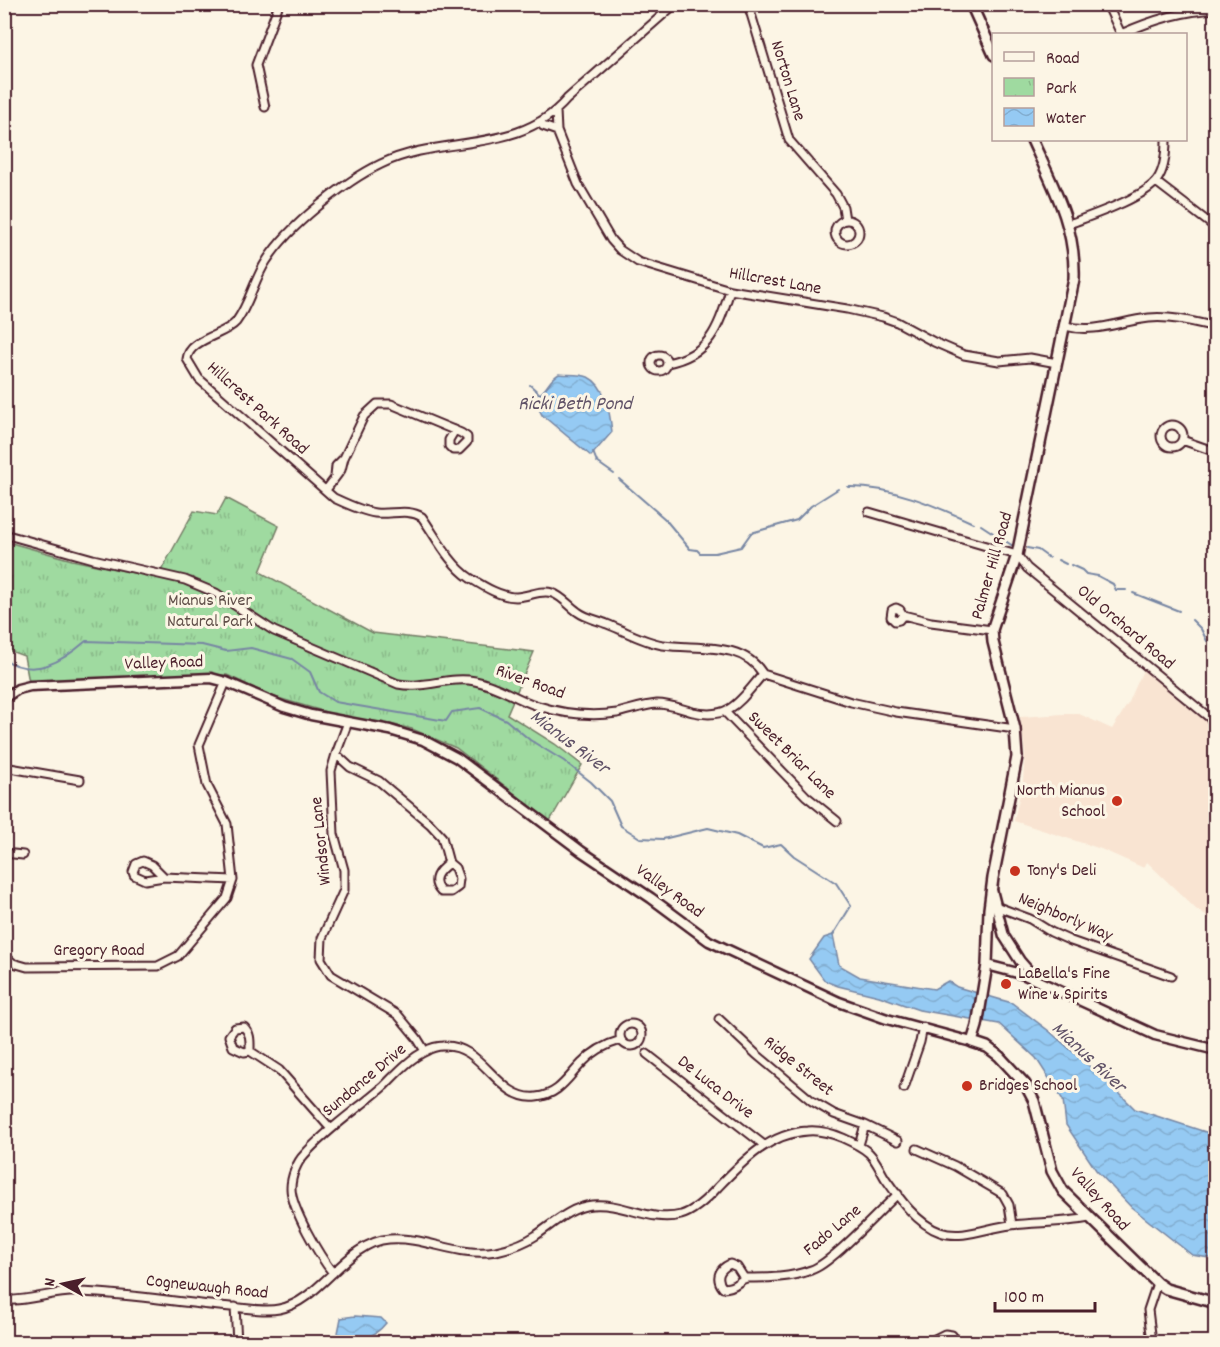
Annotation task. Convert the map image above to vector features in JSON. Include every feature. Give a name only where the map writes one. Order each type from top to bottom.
[{"type":"main road","points":[[970,4],[992,53]]},
{"type":"main road","name":"Palmer Hill Road","points":[[972,1042],[984,988],[992,890],[1017,758],[1016,729],[993,642],[992,630],[1017,555],[1065,326],[1074,270],[1069,224],[1032,141]]},
{"type":"main road","name":"Valley Road","points":[[972,1042],[987,1047],[999,1056],[1025,1084],[1034,1101],[1052,1172],[1063,1191],[1157,1283],[1166,1289],[1215,1303]]},
{"type":"street","points":[[265,107],[256,65],[279,4]]},
{"type":"street","name":"Hillcrest Park Road","points":[[675,4],[556,111],[539,122],[506,137],[424,149],[382,163],[348,182],[302,221],[267,260],[234,324],[189,352],[188,363],[199,379],[334,498],[377,513],[415,513],[422,518],[461,571],[489,589],[503,595],[517,597],[543,592],[554,594],[579,613],[647,641],[661,645],[730,651],[750,659],[758,665],[763,674]]},
{"type":"street","name":"Norton Lane","points":[[748,4],[789,140],[836,194],[843,207],[845,220]]},
{"type":"street","points":[[1107,4],[1121,33]]},
{"type":"street","points":[[1124,33],[1164,17],[1197,10],[1215,9]]},
{"type":"street","name":"Hillcrest Lane","points":[[556,111],[557,131],[578,184],[611,240],[620,250],[638,262],[730,290],[883,317],[897,321],[950,350],[973,357],[1004,361],[1030,358],[1057,363]]},
{"type":"street","points":[[539,122],[557,131]]},
{"type":"street","points":[[1069,224],[1126,201],[1156,183],[1164,162],[1166,141]]},
{"type":"street","points":[[1156,183],[1215,228]]},
{"type":"street","points":[[667,363],[696,353],[713,336],[730,290]]},
{"type":"street","points":[[1065,326],[1095,329],[1147,318],[1160,318],[1215,327]]},
{"type":"street","points":[[326,490],[341,470],[344,458],[364,416],[377,404],[391,404],[455,430]]},
{"type":"street","points":[[1182,440],[1215,452]]},
{"type":"street","points":[[869,512],[1017,555]]},
{"type":"street","name":"River Road","points":[[4,534],[93,560],[184,580],[216,593],[274,631],[398,684],[414,687],[455,680],[472,680],[487,683],[534,705],[570,713],[606,714],[656,704],[704,714],[714,715],[726,712]]},
{"type":"street","name":"Old Orchard Road","points":[[1017,555],[1027,568],[1215,723]]},
{"type":"street","points":[[903,615],[932,622],[992,630]]},
{"type":"street","points":[[726,712],[738,704],[763,674],[851,702],[896,712],[1016,729]]},
{"type":"street","name":"Valley Road","points":[[4,698],[18,689],[41,685],[211,678],[284,707],[406,733],[457,758],[581,851],[651,898],[709,941],[838,1002],[972,1042]]},
{"type":"street","name":"Gregory Road","points":[[4,955],[13,963],[27,967],[158,966],[178,956],[227,898],[232,879],[227,824],[207,785],[199,745],[225,682]]},
{"type":"street","name":"Sweet Briar Lane","points":[[726,712],[806,796],[837,821]]},
{"type":"street","name":"Windsor Lane","points":[[348,722],[331,771],[334,834],[344,870],[344,890],[322,938],[321,959],[331,975],[398,1015],[425,1051]]},
{"type":"street","points":[[336,754],[350,767],[379,781],[430,824],[442,837],[449,863]]},
{"type":"street","points":[[4,767],[81,780]]},
{"type":"street","points":[[4,853],[23,855]]},
{"type":"street","points":[[164,877],[232,879]]},
{"type":"street","name":"Neighborly Way","points":[[992,890],[998,907],[1030,919],[1071,941],[1171,976]]},
{"type":"street","points":[[998,907],[1004,936],[1020,961],[1038,982]]},
{"type":"street","points":[[987,965],[1025,975],[1155,1035],[1215,1050]]},
{"type":"street","name":"Ridge Street","points":[[719,1020],[812,1101],[834,1114],[865,1125],[898,1141]]},
{"type":"street","points":[[904,1088],[923,1027]]},
{"type":"street","name":"Sundance Drive","points":[[333,1273],[323,1261],[309,1234],[291,1190],[292,1178],[303,1156],[331,1129],[425,1051],[443,1046],[462,1049],[482,1063],[507,1087],[534,1097],[563,1086],[591,1055],[621,1040]]},
{"type":"street","points":[[250,1051],[279,1070],[331,1129]]},
{"type":"street","name":"De Luca Drive","points":[[647,1054],[764,1145]]},
{"type":"street","points":[[859,1146],[865,1125]]},
{"type":"street","name":"Cognewaugh Road","points":[[4,1300],[15,1301],[51,1293],[77,1291],[278,1310],[299,1300],[363,1248],[384,1240],[402,1239],[457,1251],[488,1252],[517,1246],[578,1207],[603,1204],[666,1218],[687,1213],[708,1198],[737,1167],[764,1145],[784,1136],[807,1131],[831,1133],[859,1146],[873,1159],[917,1217],[941,1233],[966,1233],[1012,1224],[1089,1218]]},
{"type":"street","points":[[917,1149],[955,1167],[1002,1194],[1009,1204],[1012,1224]]},
{"type":"street","name":"Fado Lane","points":[[744,1278],[788,1277],[813,1270],[831,1258],[898,1194]]},
{"type":"street","points":[[1152,1342],[1148,1311],[1157,1283]]},
{"type":"street","points":[[235,1307],[237,1342]]},
{"type":"street","points":[[934,1342],[934,1339],[945,1334],[952,1335],[957,1342]]},
{"type":"shaded area","name":"North Mianus School","points":[[1143,670],[1215,729],[1215,922],[1197,910],[1147,862],[1144,868],[1101,849],[1014,821],[1023,781],[1025,752],[1020,717],[1077,713],[1112,729],[1129,702]]},
{"type":"green space","name":"Mianus River Natural Park","points":[[226,498],[279,526],[260,572],[373,633],[534,652],[507,714],[555,744],[582,765],[550,821],[456,748],[412,729],[343,717],[271,696],[227,675],[29,682],[24,656],[5,649],[4,541],[72,560],[157,578],[194,511],[217,515]]},
{"type":"water","name":"Ricki Beth Pond","points":[[559,374],[588,377],[594,381],[603,394],[609,410],[612,432],[591,456],[542,415],[536,403],[537,396]]},
{"type":"water","points":[[833,935],[839,965],[860,977],[934,989],[948,981],[957,987],[1012,1003],[1049,1031],[1135,1109],[1215,1135],[1215,1259],[1192,1255],[1131,1207],[1096,1170],[1066,1125],[1063,1100],[1036,1058],[999,1024],[919,1010],[825,981],[809,959],[824,938]]},
{"type":"water","points":[[355,1316],[381,1318],[386,1323],[376,1333],[357,1340],[338,1333],[341,1318]]},
{"type":"waterway","points":[[530,385],[541,395]]},
{"type":"waterway","points":[[593,452],[597,462],[614,474]]},
{"type":"waterway","points":[[619,479],[665,519],[690,549],[700,553],[715,553],[741,547],[751,533],[797,520],[811,506],[838,489]]},
{"type":"waterway","points":[[848,487],[896,493],[928,503],[973,523]]},
{"type":"waterway","points":[[981,525],[1013,546]]},
{"type":"waterway","points":[[1027,548],[1038,550],[1049,558]]},
{"type":"waterway","points":[[1058,560],[1066,564]]},
{"type":"waterway","points":[[1071,565],[1086,574],[1098,576],[1113,584],[1116,590],[1126,590]]},
{"type":"waterway","points":[[1133,593],[1179,611]]},
{"type":"waterway","points":[[1192,620],[1201,629],[1207,641]]},
{"type":"waterway","name":"Mianus River","points":[[4,659],[15,665],[26,667],[48,665],[68,655],[86,641],[202,645],[226,651],[251,648],[292,659],[310,672],[319,692],[335,702],[446,721],[452,712],[480,708],[506,720],[530,740],[564,761],[591,782],[610,801],[621,826],[640,838],[663,839],[708,828],[737,835],[763,848],[781,844],[794,856],[836,883],[851,906],[833,935]]},
{"type":"place","name":"North Mianus School","points":[[1117,801]]},
{"type":"place","name":"Tony's Deli","points":[[1015,871]]},
{"type":"place","name":"LaBella's Fine Wine & Spirits","points":[[1006,984]]},
{"type":"place","name":"Bridges School","points":[[967,1086]]}]
